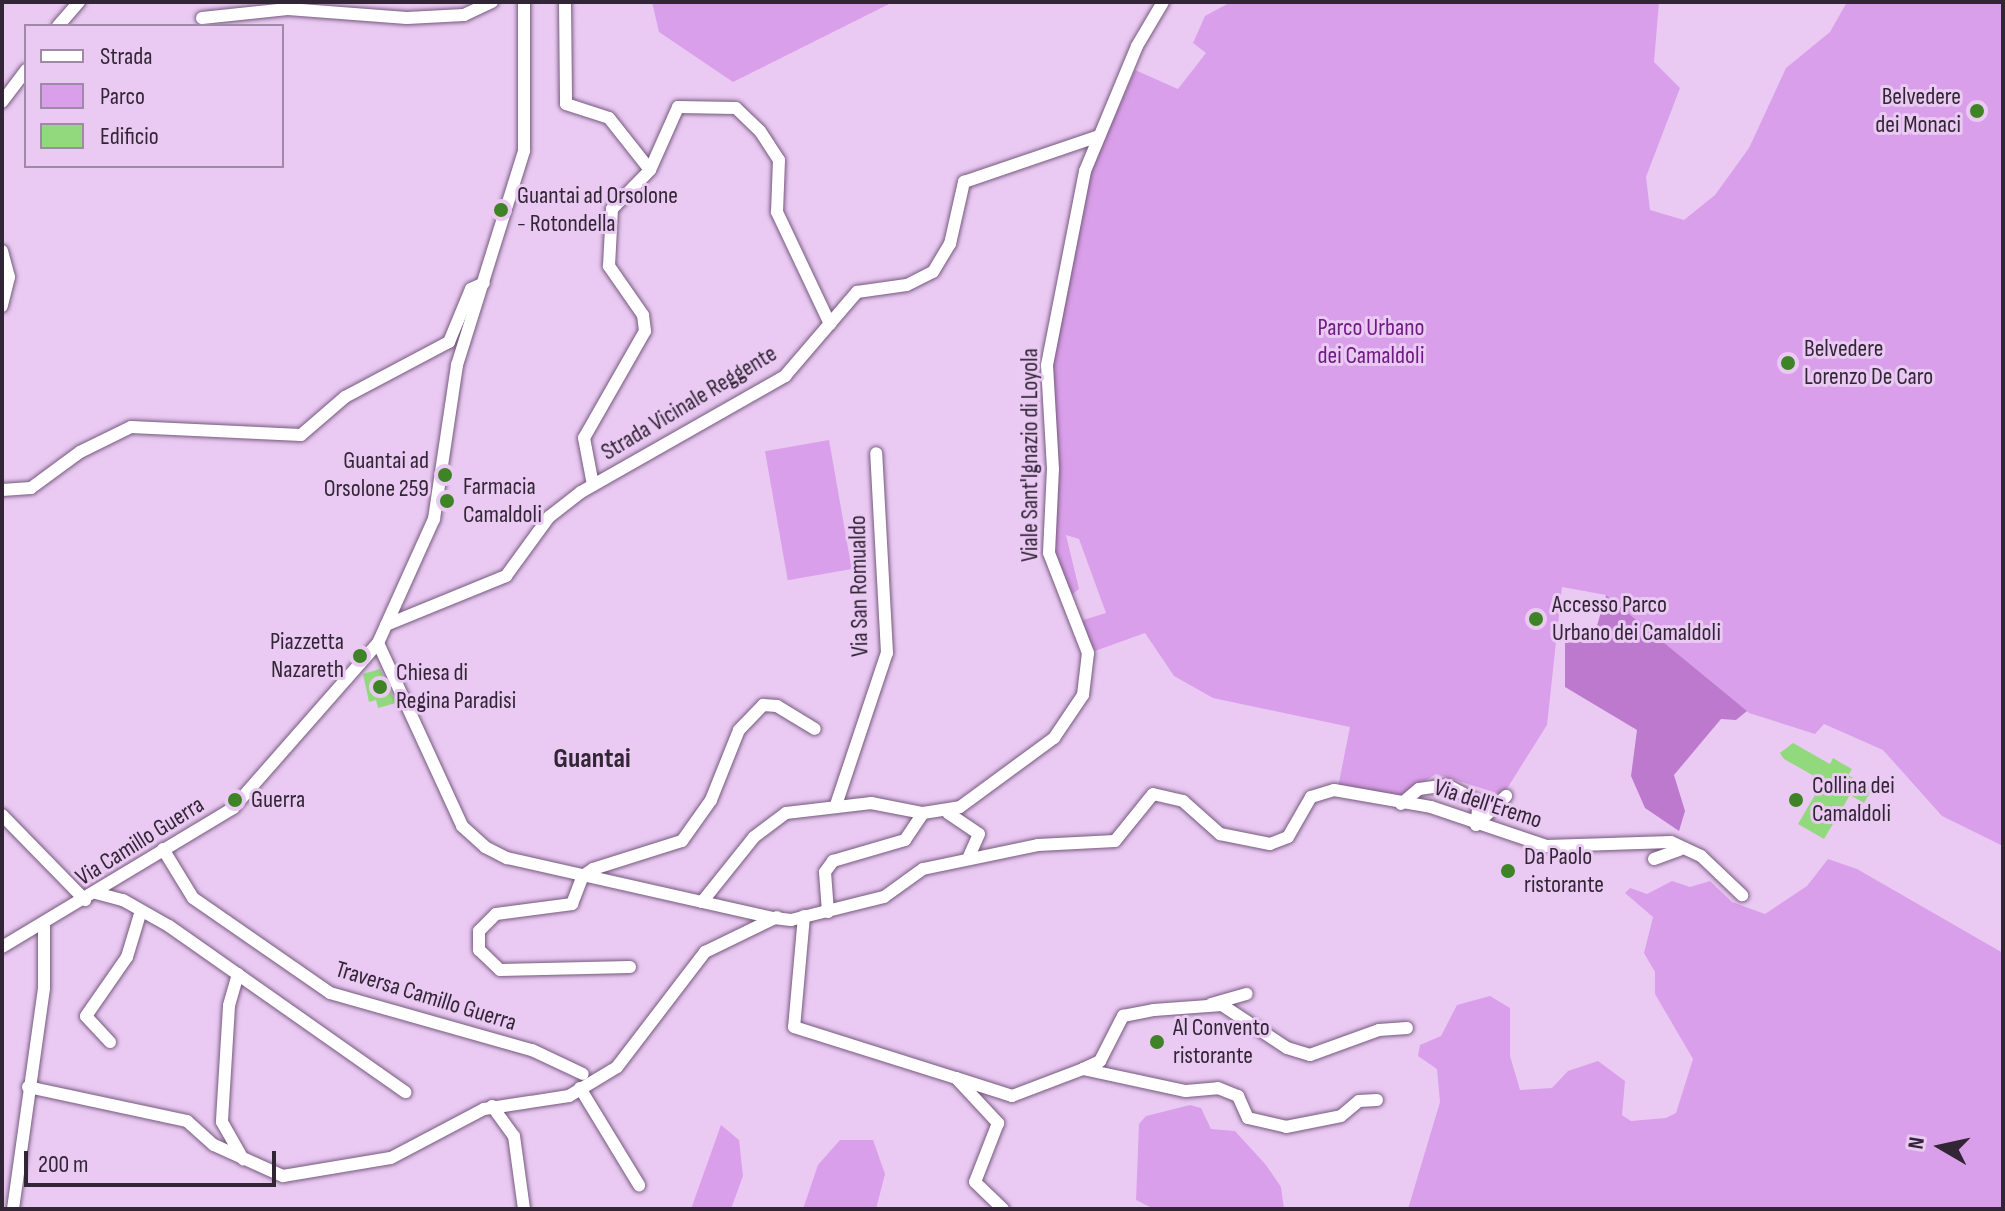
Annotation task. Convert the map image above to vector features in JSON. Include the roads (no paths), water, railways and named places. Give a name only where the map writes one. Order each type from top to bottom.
[{"type":"street","points":[[60,24],[79,2]]},
{"type":"street","points":[[202,18],[288,9],[407,18],[464,15],[492,2]]},
{"type":"street","name":"Via Camillo Guerra","points":[[2,947],[44,925],[233,808],[378,643],[434,519],[457,365],[524,151],[524,2]]},
{"type":"street","points":[[565,2],[566,104],[609,118],[650,170]]},
{"type":"street","name":"Viale Sant'Ignazio di Loyola","points":[[948,813],[1054,738],[1077,707],[1090,671],[1050,564],[1047,365],[1080,186],[1146,26],[1163,2]]},
{"type":"street","points":[[2,102],[24,73]]},
{"type":"street","points":[[593,485],[584,438],[645,331],[643,315],[609,266],[612,209],[650,170],[678,107],[736,108],[779,160],[777,212],[830,324]]},
{"type":"street","name":"Strada Vicinale Reggente","points":[[386,625],[506,576],[549,517],[593,485],[785,376],[857,292],[907,285],[933,272],[950,244],[964,182],[1099,136]]},
{"type":"street","points":[[2,251],[9,277],[2,306]]},
{"type":"street","points":[[2,490],[31,488],[80,452],[138,426],[301,435],[345,397],[449,342],[469,294],[484,283]]},
{"type":"street","name":"Via San Romualdo","points":[[836,805],[887,653],[876,453]]},
{"type":"street","points":[[378,643],[471,837],[507,858],[774,918]]},
{"type":"street","points":[[630,967],[515,973],[491,965],[479,950],[488,919],[572,904],[583,876],[635,852],[669,849],[697,827],[739,730],[763,705],[777,706],[815,729]]},
{"type":"street","points":[[1401,804],[1419,789],[1447,785],[1479,802],[1476,825]]},
{"type":"street","name":"Via dell'Eremo","points":[[774,918],[828,912],[884,897],[923,869],[1038,845],[1115,841],[1153,794],[1183,801],[1220,834],[1270,844],[1288,837],[1317,793],[1334,790],[1431,807],[1476,825],[1546,846],[1671,842],[1690,850],[1742,895]]},
{"type":"street","points":[[1476,825],[1506,796]]},
{"type":"street","points":[[702,902],[764,828],[786,813],[871,803],[923,813],[948,813],[979,834],[968,859]]},
{"type":"street","points":[[828,912],[827,867],[859,849],[905,840],[923,813]]},
{"type":"street","points":[[2,815],[90,897],[123,900],[140,914],[169,926],[405,1092]]},
{"type":"street","name":"Traversa Camillo Guerra","points":[[163,849],[193,898],[330,993],[532,1050],[583,1074]]},
{"type":"street","points":[[1654,859],[1664,851],[1690,850]]},
{"type":"street","points":[[110,1042],[86,1016],[127,957],[140,914]]},
{"type":"street","points":[[804,916],[797,1031],[1012,1096],[1100,1061],[1123,1016],[1222,1005],[1287,1048],[1310,1055],[1379,1030],[1407,1028]]},
{"type":"street","points":[[28,1087],[187,1121],[245,1161],[283,1176],[391,1158],[492,1106],[569,1096],[617,1067],[705,952],[774,918]]},
{"type":"street","points":[[13,1209],[44,988],[44,925]]},
{"type":"street","points":[[238,974],[229,1006],[222,1122],[245,1161]]},
{"type":"street","points":[[1204,1007],[1247,994]]},
{"type":"street","points":[[1083,1069],[1186,1091],[1227,1089],[1248,1118],[1277,1126],[1341,1116],[1359,1101],[1377,1100]]},
{"type":"street","points":[[956,1078],[998,1123],[975,1182],[1003,1209]]},
{"type":"street","points":[[580,1088],[639,1185]]},
{"type":"street","points":[[492,1106],[514,1136],[524,1209]]},
{"type":"place","name":"Belvedere dei Monaci","points":[[1977,111]]},
{"type":"place","name":"Guantai ad Orsolone - Rotondella","points":[[501,210]]},
{"type":"place","name":"Belvedere Lorenzo De Caro","points":[[1788,363]]},
{"type":"place","name":"Guantai ad Orsolone 259","points":[[445,475]]},
{"type":"place","name":"Farmacia Camaldoli","points":[[447,501]]},
{"type":"place","name":"Accesso Parco Urbano dei Camaldoli","points":[[1536,619]]},
{"type":"place","name":"Piazzetta Nazareth","points":[[360,656]]},
{"type":"place","name":"Chiesa di Regina Paradisi","points":[[380,687]]},
{"type":"place","name":"Guerra","points":[[235,800]]},
{"type":"place","name":"Collina dei Camaldoli","points":[[1796,800]]},
{"type":"place","name":"Da Paolo ristorante","points":[[1508,871]]},
{"type":"place","name":"Al Convento ristorante","points":[[1157,1042]]},
{"type":"district","name":"Guantai","points":[[592,759]]},
{"type":"park label","name":"Parco Urbano dei Camaldoli","points":[[1371,342]]}]
